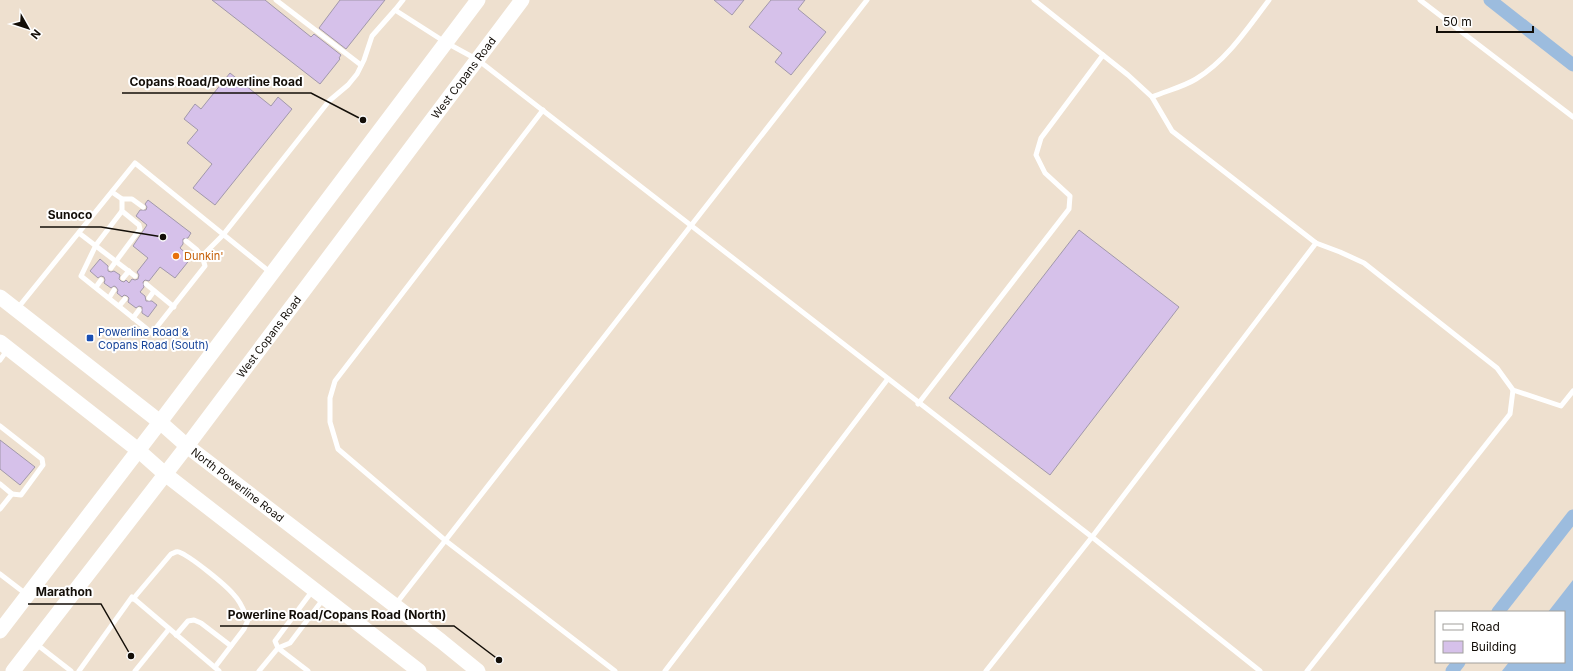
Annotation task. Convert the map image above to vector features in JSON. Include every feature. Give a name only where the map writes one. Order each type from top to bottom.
[{"type":"main road","points":[[0,631],[160,422],[478,0]]},
{"type":"main road","name":"West Copans Road","points":[[13,671],[187,446],[522,0]]},
{"type":"main road","name":"North Powerline Road","points":[[0,297],[160,422],[187,446],[395,605],[478,671]]},
{"type":"main road","points":[[3,350],[138,450],[165,474],[419,671]]},
{"type":"lane","points":[[276,0],[361,65]]},
{"type":"lane","points":[[202,256],[222,235],[329,101],[348,86],[357,74],[372,36],[403,0]]},
{"type":"lane","points":[[395,605],[867,0]]},
{"type":"lane","points":[[1034,0],[1103,55],[1152,97],[1172,131],[1316,243],[1364,263],[1497,368],[1513,390],[1561,406],[1573,390]]},
{"type":"lane","points":[[1152,97],[1195,80],[1213,67],[1235,44],[1269,0]]},
{"type":"lane","points":[[1420,0],[1573,117]]},
{"type":"lane","points":[[395,10],[445,42],[478,60],[887,380],[1092,538],[1260,671]]},
{"type":"lane","points":[[918,404],[1069,209],[1070,196],[1045,173],[1036,155],[1041,138],[1103,55]]},
{"type":"lane","points":[[542,110],[335,381],[330,398],[330,422],[338,449],[446,541],[615,671]]},
{"type":"lane","points":[[16,310],[135,163],[222,235],[272,273]]},
{"type":"lane","points":[[112,192],[122,199],[132,199],[143,207]]},
{"type":"lane","points":[[122,199],[122,211],[96,245],[81,276],[152,333],[205,266],[202,256],[186,240]]},
{"type":"lane","points":[[111,268],[140,229],[139,225],[122,211]]},
{"type":"lane","points":[[79,233],[135,276]]},
{"type":"lane","points":[[986,671],[1092,538],[1316,243]]},
{"type":"lane","points":[[124,278],[129,271]]},
{"type":"lane","points":[[96,287],[101,280]]},
{"type":"lane","points":[[146,284],[174,306]]},
{"type":"lane","points":[[109,298],[114,290]]},
{"type":"lane","points":[[148,298],[154,291]]},
{"type":"lane","points":[[119,306],[124,299]]},
{"type":"lane","points":[[134,318],[139,310]]},
{"type":"lane","points":[[665,671],[887,380]]},
{"type":"lane","points":[[1307,671],[1510,414],[1513,390]]},
{"type":"lane","points":[[0,426],[42,459],[43,465],[21,495],[12,494],[0,484]]},
{"type":"lane","points":[[0,509],[12,494]]},
{"type":"lane","points":[[78,671],[132,598],[133,599],[170,554],[177,552],[184,554],[235,595],[248,620],[244,629],[231,646],[217,669],[133,599]]},
{"type":"lane","points":[[0,574],[27,595]]},
{"type":"lane","points":[[308,671],[278,648],[275,641],[319,593]]},
{"type":"lane","points":[[259,671],[278,648],[290,643],[319,593]]},
{"type":"lane","points":[[176,635],[188,621],[194,620],[201,623],[231,646]]},
{"type":"lane","points":[[135,671],[169,629]]},
{"type":"lane","points":[[35,643],[71,671]]},
{"type":"water","points":[[1573,580],[1573,671],[1502,671],[1508,663],[1565,663],[1565,611],[1549,611]]},
{"type":"building","points":[[212,0],[265,0],[311,37],[314,34],[341,55],[339,58],[340,59],[320,84]]},
{"type":"building","points":[[340,0],[385,0],[346,49],[319,28]]},
{"type":"building","points":[[714,0],[744,0],[732,15]]},
{"type":"building","points":[[771,0],[805,0],[798,9],[826,32],[791,75],[775,62],[782,53],[749,27]]},
{"type":"building","points":[[230,73],[271,106],[278,97],[292,109],[215,205],[193,188],[212,164],[187,143],[198,130],[184,119],[195,104],[201,109]]},
{"type":"building","points":[[148,200],[191,233],[188,238],[183,239],[183,244],[180,248],[191,258],[175,278],[160,267],[149,281],[145,280],[143,282],[144,287],[140,292],[145,296],[146,301],[152,301],[157,305],[148,317],[142,313],[142,307],[139,306],[136,308],[128,302],[129,298],[127,296],[124,295],[122,297],[117,293],[118,290],[116,287],[114,286],[111,288],[104,283],[104,277],[101,276],[98,278],[90,271],[100,259],[108,266],[108,271],[114,271],[120,275],[119,279],[121,281],[124,282],[126,280],[129,283],[132,279],[138,279],[139,275],[137,272],[148,258],[133,246],[147,225],[136,216],[140,210],[146,210],[147,207],[145,204]]},
{"type":"building","points":[[1079,230],[1179,307],[1050,475],[949,398]]},
{"type":"building","points":[[0,440],[35,467],[20,485],[0,469]]},
{"type":"waterway","points":[[1490,0],[1573,65]]},
{"type":"waterway","points":[[1499,611],[1573,516]]},
{"type":"waterway","points":[[1452,671],[1458,663]]},
{"type":"place","name":"Copans Road/Powerline Road","points":[[363,120]]},
{"type":"place","name":"Sunoco","points":[[163,237]]},
{"type":"place","name":"Dunkin'","points":[[176,256]]},
{"type":"place","name":"Powerline Road & Copans Road (South)","points":[[90,338]]},
{"type":"place","name":"Marathon","points":[[131,656]]},
{"type":"place","name":"Powerline Road/Copans Road (North)","points":[[499,660]]}]
